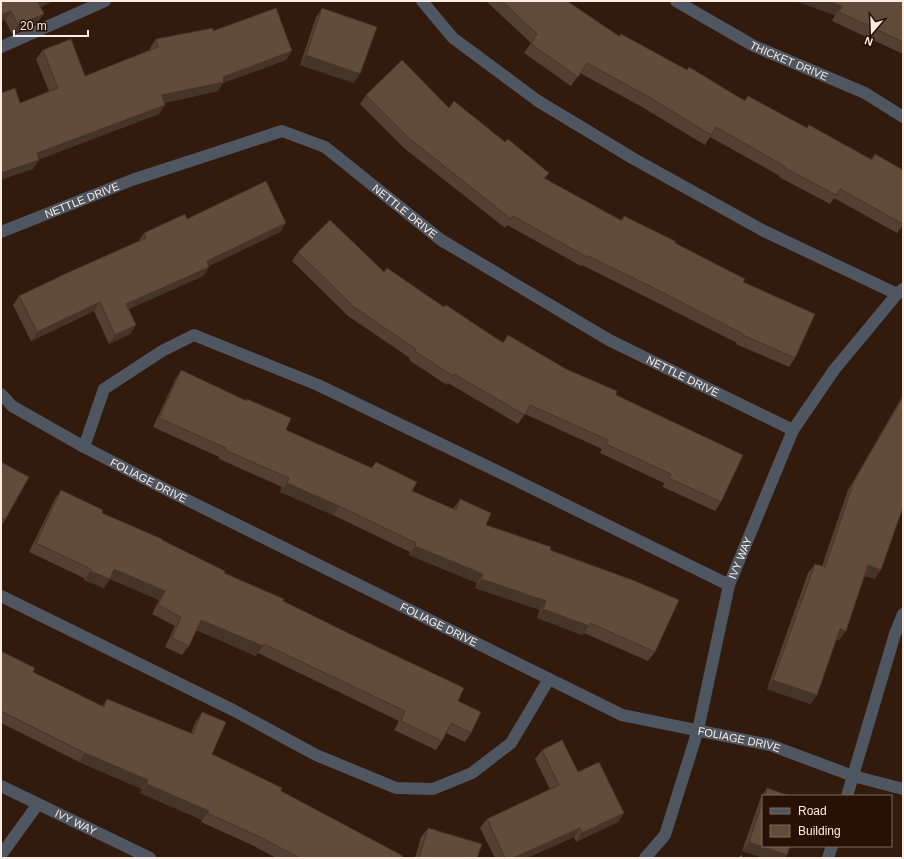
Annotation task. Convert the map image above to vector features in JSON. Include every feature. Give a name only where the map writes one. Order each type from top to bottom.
[{"type":"street","points":[[1,47],[105,1]]},
{"type":"street","points":[[422,1],[453,38],[538,101],[634,159],[764,231],[900,292]]},
{"type":"street","name":"THICKET DRIVE","points":[[676,1],[754,46],[865,93],[903,117]]},
{"type":"street","name":"NETTLE DRIVE","points":[[1,232],[132,180],[282,131],[326,147],[441,240],[610,340],[794,430]]},
{"type":"street","name":"IVY WAY","points":[[645,858],[665,835],[698,730],[729,585],[794,430],[834,370],[900,292]]},
{"type":"street","points":[[84,447],[104,389],[162,351],[194,335],[318,386],[501,473],[729,585]]},
{"type":"street","name":"FOLIAGE DRIVE","points":[[1,394],[12,406],[84,447],[163,488],[622,716],[770,745],[853,776],[903,789]]},
{"type":"street","points":[[1,596],[233,710],[316,755],[396,788],[433,789],[472,773],[511,743],[549,680]]},
{"type":"street","points":[[847,795],[895,634],[903,614]]},
{"type":"street","name":"IVY WAY","points":[[1,786],[150,858]]},
{"type":"street","points":[[1,855],[38,804]]},
{"type":"street","points":[[828,858],[832,847]]},
{"type":"building","points":[[1,1],[41,1],[38,2],[44,14],[18,25],[11,11],[1,15]]},
{"type":"building","points":[[502,1],[567,1],[620,37],[621,34],[687,70],[689,67],[745,101],[748,96],[807,128],[809,125],[872,160],[875,154],[903,170],[903,224],[840,189],[836,195],[785,168],[786,167],[716,127],[711,135],[649,97],[587,63],[578,77],[531,44],[537,34]]},
{"type":"building","points":[[828,1],[903,1],[903,42],[839,12],[842,6]]},
{"type":"building","points":[[276,8],[292,51],[223,77],[224,82],[162,95],[165,105],[37,153],[39,160],[1,173],[1,93],[15,88],[20,103],[58,88],[43,50],[71,39],[85,76],[158,47],[156,39],[213,28],[213,31]]},
{"type":"building","points":[[322,8],[377,27],[360,74],[306,55]]},
{"type":"building","points":[[402,60],[449,108],[454,101],[505,142],[508,139],[549,173],[544,178],[622,221],[624,216],[675,241],[675,243],[745,279],[743,282],[815,314],[795,358],[743,335],[652,287],[588,256],[587,257],[513,216],[511,219],[410,139],[366,95]]},
{"type":"building","points":[[266,181],[286,223],[207,261],[209,267],[126,304],[136,325],[115,335],[100,302],[37,332],[19,296],[146,238],[144,233],[185,214],[187,219]]},
{"type":"building","points":[[330,220],[384,272],[387,268],[444,307],[446,305],[503,343],[508,335],[566,369],[617,391],[616,395],[743,455],[721,502],[669,478],[671,474],[606,444],[608,440],[530,405],[525,415],[454,374],[453,376],[415,351],[416,349],[354,307],[298,252]]},
{"type":"building","points":[[181,370],[247,401],[247,399],[291,418],[286,430],[372,468],[376,462],[417,482],[412,491],[456,510],[460,499],[491,513],[486,525],[551,547],[550,550],[635,581],[679,600],[655,652],[590,623],[589,626],[543,609],[546,601],[481,579],[483,574],[415,546],[416,543],[287,483],[289,478],[225,450],[226,448],[159,418]]},
{"type":"building","points":[[903,397],[903,507],[881,570],[868,565],[846,631],[840,629],[817,695],[773,680],[815,564],[825,567],[854,481]]},
{"type":"building","points":[[1,462],[29,477],[5,520],[1,517]]},
{"type":"building","points":[[61,490],[103,510],[102,513],[162,539],[225,571],[224,573],[284,599],[283,601],[464,688],[458,701],[481,712],[471,733],[451,723],[442,741],[401,721],[405,711],[264,644],[263,646],[201,620],[189,646],[172,638],[181,617],[158,605],[165,591],[114,569],[110,579],[90,571],[91,569],[36,543]]},
{"type":"building","points":[[1,651],[35,668],[33,672],[104,707],[107,699],[193,734],[202,712],[226,722],[212,754],[282,788],[281,791],[403,856],[402,858],[300,858],[258,836],[207,813],[209,811],[147,784],[148,780],[85,753],[1,711]]},
{"type":"building","points":[[562,740],[578,772],[599,762],[624,813],[582,833],[580,828],[513,858],[505,858],[487,819],[559,785],[542,750]]},
{"type":"building","points":[[767,788],[787,795],[765,795]]},
{"type":"building","points":[[762,803],[762,846],[749,842]]},
{"type":"building","points":[[428,828],[482,844],[477,858],[419,858]]},
{"type":"building","points":[[764,847],[790,847],[787,855]]}]
